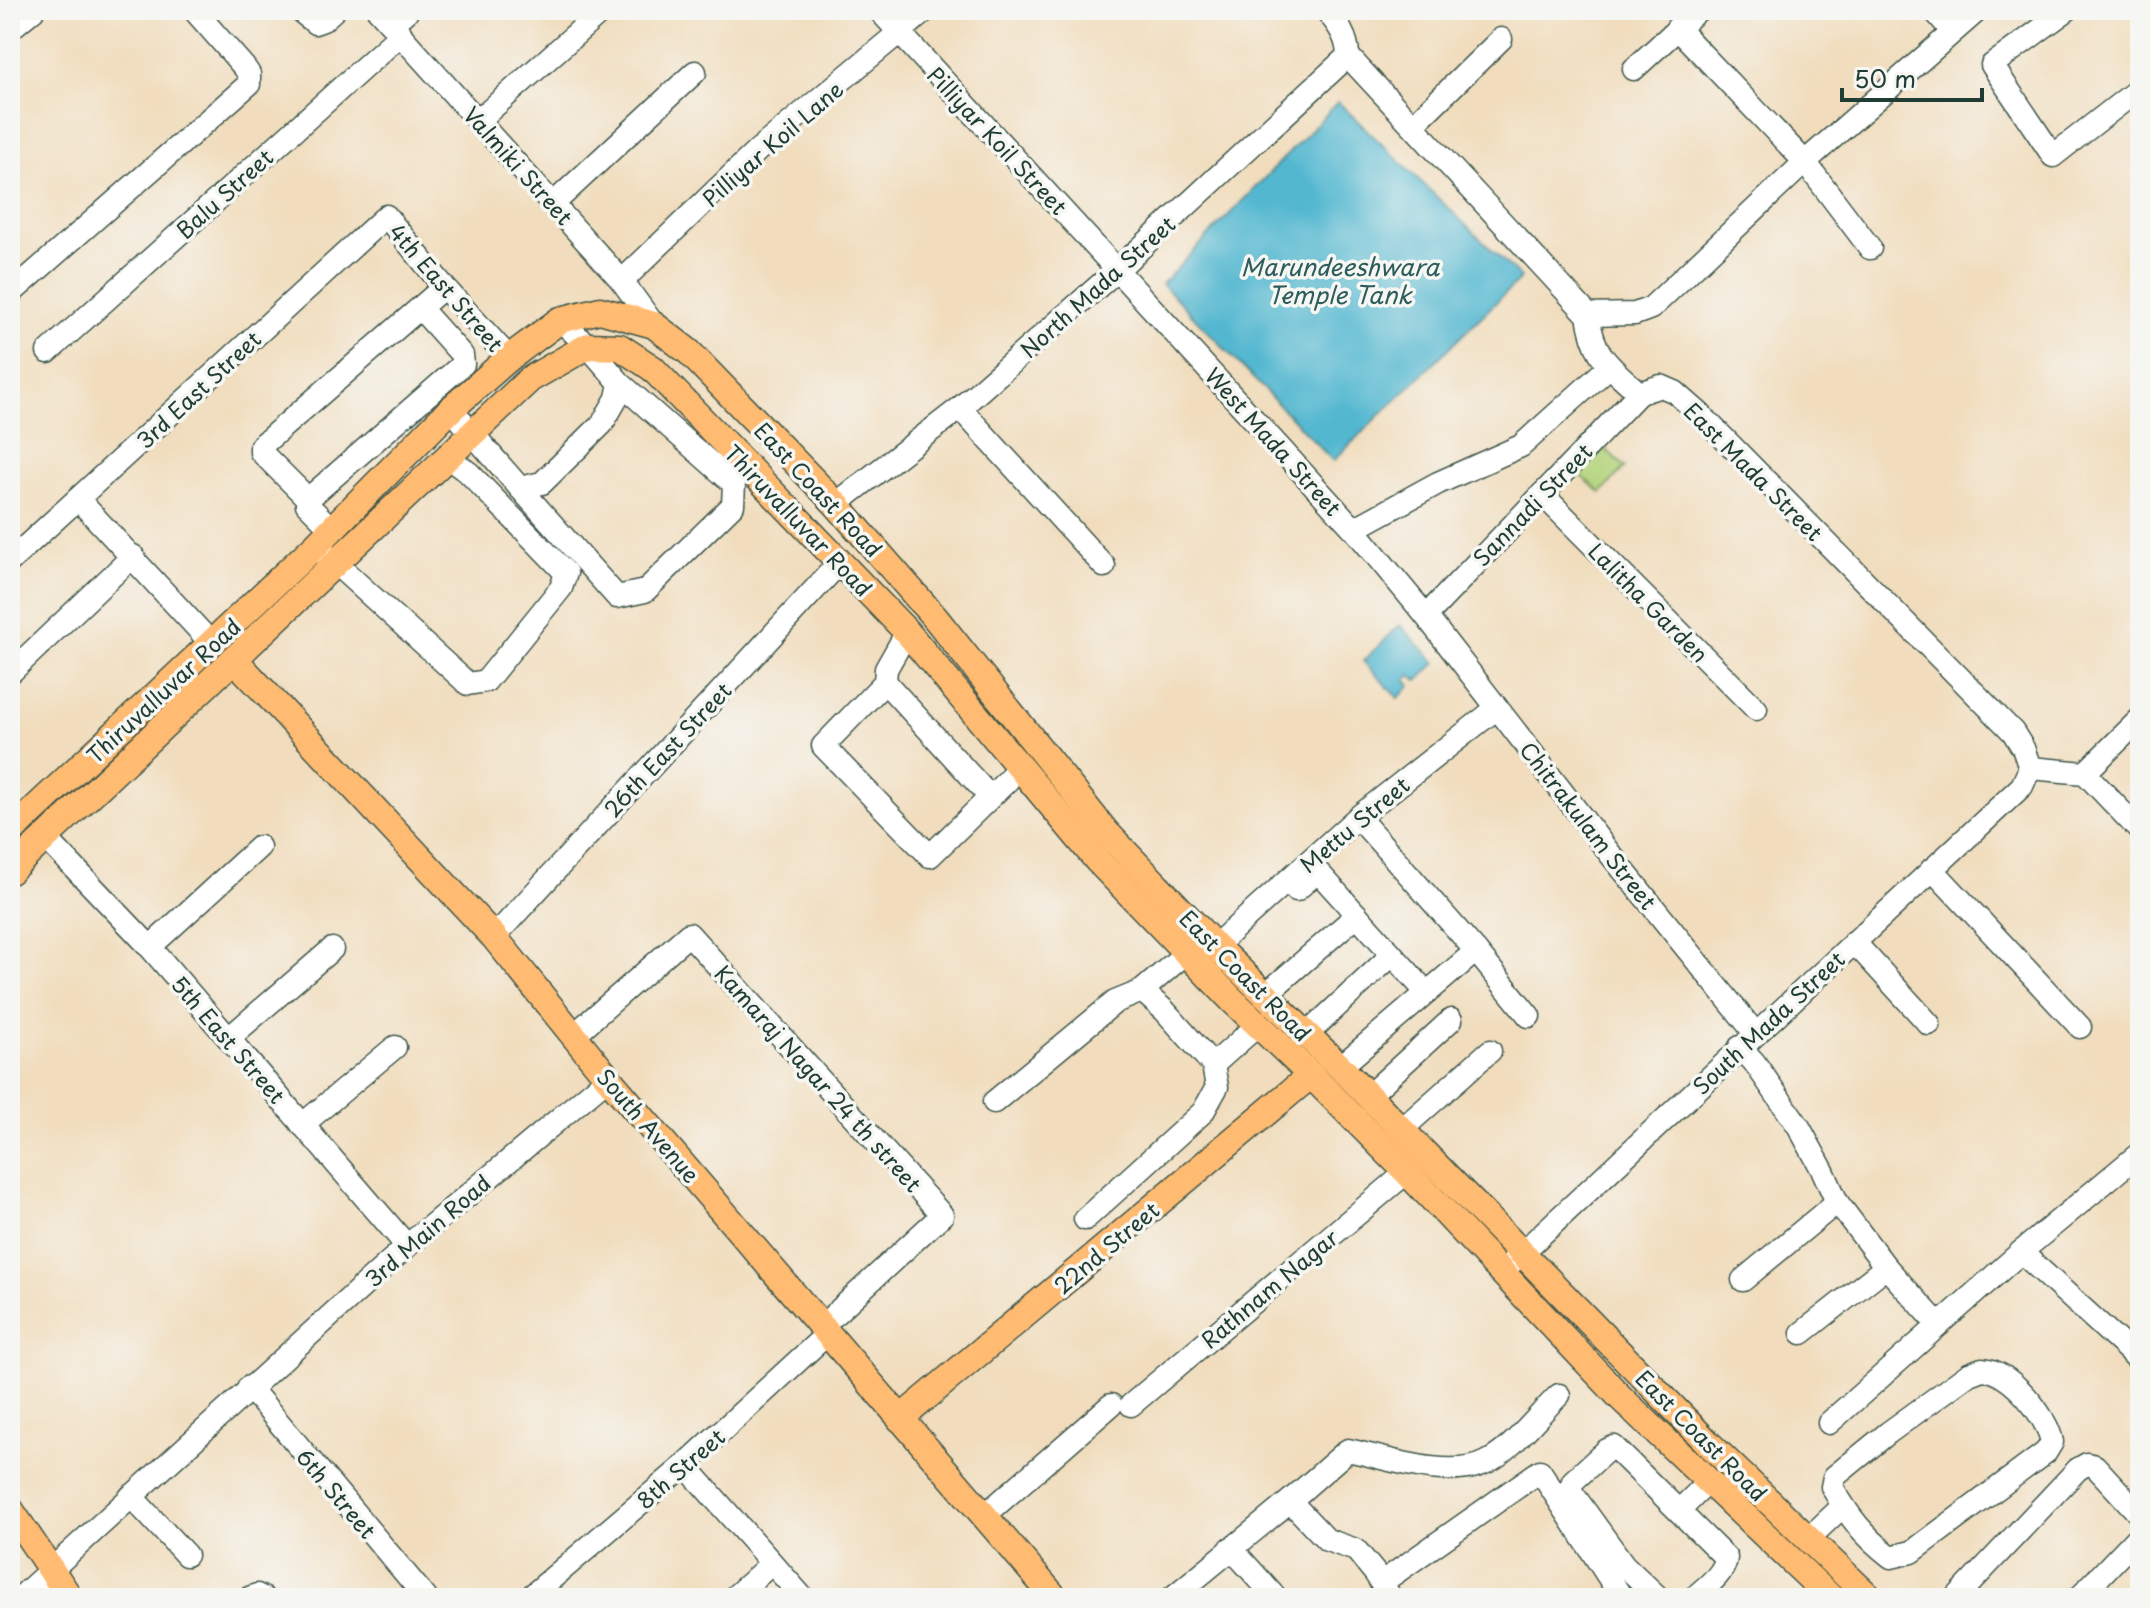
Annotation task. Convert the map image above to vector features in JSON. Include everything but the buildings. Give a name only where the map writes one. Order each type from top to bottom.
[{"type":"main road","name":"Thiruvalluvar Road","points":[[10,832],[324,537],[451,409],[509,358],[560,320],[600,310],[654,325]]},
{"type":"main road","name":"East Coast Road","points":[[654,325],[689,352],[836,504],[937,620],[1106,832],[1707,1442],[1870,1598]]},
{"type":"main road","name":"Thiruvalluvar Road","points":[[10,871],[530,379],[588,346],[620,347],[652,368],[907,632],[1097,860],[1232,1000],[1311,1075]]},
{"type":"main road","name":"South Avenue","points":[[234,659],[494,937],[608,1078],[1055,1598]]},
{"type":"main road","points":[[1232,1000],[1259,988]]},
{"type":"main road","name":"East Coast Road","points":[[1311,1075],[1621,1398],[1831,1598]]},
{"type":"main road","name":"22nd Street","points":[[900,1419],[1311,1075]]},
{"type":"main road","points":[[10,1509],[70,1598]]},
{"type":"street","points":[[10,29],[33,10]]},
{"type":"street","points":[[10,294],[246,87],[250,79],[244,67],[194,10]]},
{"type":"street","points":[[299,10],[315,23],[334,10]]},
{"type":"street","points":[[479,120],[603,10]]},
{"type":"street","name":"Pilliyar Koil Street","points":[[879,10],[1117,270]]},
{"type":"street","name":"Pilliyar Koil Lane","points":[[622,281],[758,150],[926,10]]},
{"type":"street","points":[[1326,10],[1336,21],[1348,44],[1348,56],[1588,315],[1597,352],[1639,393]]},
{"type":"street","points":[[1634,69],[1698,10]]},
{"type":"street","points":[[1934,10],[1952,31]]},
{"type":"street","points":[[1588,315],[1635,314],[1651,308],[1805,162],[1978,10]]},
{"type":"street","points":[[2067,10],[1992,65],[2053,156],[2140,88]]},
{"type":"street","name":"Valmiki Street","points":[[395,20],[622,281],[654,325]]},
{"type":"street","name":"Balu Street","points":[[48,352],[395,20]]},
{"type":"street","points":[[1677,28],[1805,162],[1870,248]]},
{"type":"street","points":[[1413,125],[1501,39]]},
{"type":"street","name":"North Mada Street","points":[[836,504],[960,408],[1117,270],[1348,56]]},
{"type":"street","points":[[553,204],[695,72]]},
{"type":"street","name":"4th East Street","points":[[386,216],[444,287],[509,358]]},
{"type":"street","name":"3rd East Street","points":[[10,561],[386,216]]},
{"type":"street","name":"West Mada Street","points":[[1117,270],[1354,529],[1426,616]]},
{"type":"street","points":[[308,499],[261,452],[261,446],[444,287]]},
{"type":"street","points":[[420,308],[462,355],[462,366],[308,499],[307,504],[336,565],[468,684],[486,681],[561,588],[566,573],[469,473],[448,458]]},
{"type":"street","points":[[451,409],[617,597],[645,591],[733,505],[734,484],[620,383],[560,320]]},
{"type":"street","points":[[1354,529],[1438,483],[1521,446],[1610,366]]},
{"type":"street","points":[[520,488],[542,483],[602,424],[617,398],[620,383]]},
{"type":"street","name":"East Mada Street","points":[[1639,393],[1661,386],[1675,392],[1700,414],[2013,732],[2030,768]]},
{"type":"street","name":"Sannadi Street","points":[[1426,616],[1639,393]]},
{"type":"street","points":[[960,408],[1104,566]]},
{"type":"street","name":"Lalitha Garden","points":[[1542,494],[1756,709]]},
{"type":"street","points":[[78,499],[212,644]]},
{"type":"street","points":[[10,673],[133,556]]},
{"type":"street","name":"26th East Street","points":[[494,937],[840,562]]},
{"type":"street","name":"Chitrakulam Street","points":[[1426,616],[1611,855],[1748,1040],[1754,1062],[1799,1127],[1837,1202],[1886,1267],[1939,1325]]},
{"type":"street","points":[[907,632],[886,669],[885,682],[823,746],[930,856],[1008,780],[1018,765]]},
{"type":"street","points":[[885,682],[990,797]]},
{"type":"street","name":"Mettu Street","points":[[1219,950],[1358,817],[1497,708]]},
{"type":"street","points":[[2085,773],[2140,719]]},
{"type":"street","points":[[2030,768],[2085,773],[2140,831]]},
{"type":"street","name":"South Mada Street","points":[[1501,1272],[2022,786],[2030,768]]},
{"type":"street","points":[[1358,817],[1529,1016]]},
{"type":"street","name":"5th East Street","points":[[45,837],[150,947],[407,1246]]},
{"type":"street","points":[[150,947],[259,847]]},
{"type":"street","points":[[1932,869],[2080,1027]]},
{"type":"street","points":[[1219,950],[1316,873],[1426,992]]},
{"type":"street","points":[[1259,988],[1357,915]]},
{"type":"street","name":"Kamaraj Nagar 24 th street","points":[[574,1035],[689,934],[942,1215],[824,1330]]},
{"type":"street","points":[[1854,942],[1929,1024]]},
{"type":"street","points":[[229,1038],[332,949]]},
{"type":"street","points":[[1340,1067],[1476,951]]},
{"type":"street","points":[[994,1102],[1115,1002],[1142,991],[1186,953]]},
{"type":"street","points":[[1306,1035],[1392,955]]},
{"type":"street","points":[[1085,1219],[1203,1112],[1217,1087],[1213,1065],[1164,1010],[1142,991]]},
{"type":"street","points":[[1368,1096],[1451,1020]]},
{"type":"street","points":[[1213,1065],[1259,1024]]},
{"type":"street","points":[[302,1125],[395,1047]]},
{"type":"street","points":[[1401,1130],[1490,1051]]},
{"type":"street","name":"3rd Main Road","points":[[20,1598],[407,1246],[608,1078]]},
{"type":"street","points":[[1829,1423],[2021,1252],[2140,1153]]},
{"type":"street","name":"Rathnam Nagar","points":[[984,1516],[1407,1172]]},
{"type":"street","points":[[1743,1280],[1837,1202]]},
{"type":"street","points":[[2021,1252],[2140,1361]]},
{"type":"street","points":[[1802,1333],[1886,1267]]},
{"type":"street","name":"8th Street","points":[[529,1598],[685,1465],[824,1330]]},
{"type":"street","points":[[1982,1369],[1992,1369],[2017,1387],[2040,1414],[2050,1433],[2052,1442],[2046,1452],[1912,1552],[1891,1557],[1865,1536],[1843,1506],[1832,1487],[1834,1477],[1888,1433],[1969,1374],[1982,1369]]},
{"type":"street","name":"6th Street","points":[[249,1387],[415,1594]]},
{"type":"street","points":[[1172,1598],[1348,1450],[1425,1467],[1458,1469],[1486,1463],[1504,1450],[1559,1395]]},
{"type":"street","points":[[1659,1598],[1624,1565],[1570,1490],[1570,1485],[1614,1447],[1726,1558],[1725,1566],[1694,1598]]},
{"type":"street","points":[[1956,1598],[2078,1469],[2087,1464],[2095,1466],[2140,1515]]},
{"type":"street","points":[[685,1465],[803,1598]]},
{"type":"street","points":[[1290,1501],[1327,1540],[1356,1550],[1386,1590],[1540,1471],[1622,1598]]},
{"type":"street","points":[[1675,1507],[1703,1477]]},
{"type":"street","points":[[131,1496],[186,1555]]},
{"type":"street","points":[[1808,1539],[1843,1506]]},
{"type":"street","points":[[2079,1598],[2140,1534]]},
{"type":"street","points":[[1231,1548],[1276,1598]]},
{"type":"street","points":[[733,1598],[771,1564]]},
{"type":"street","points":[[249,1598],[257,1595],[263,1598]]},
{"type":"green space","points":[[1603,447],[1625,467],[1601,493],[1579,474]]},
{"type":"water","name":"Marundeeshwara Temple Tank","points":[[1338,102],[1521,278],[1333,461],[1162,284]]},
{"type":"water","points":[[1400,625],[1436,663],[1418,681],[1411,675],[1406,680],[1411,686],[1398,698],[1363,661]]}]
